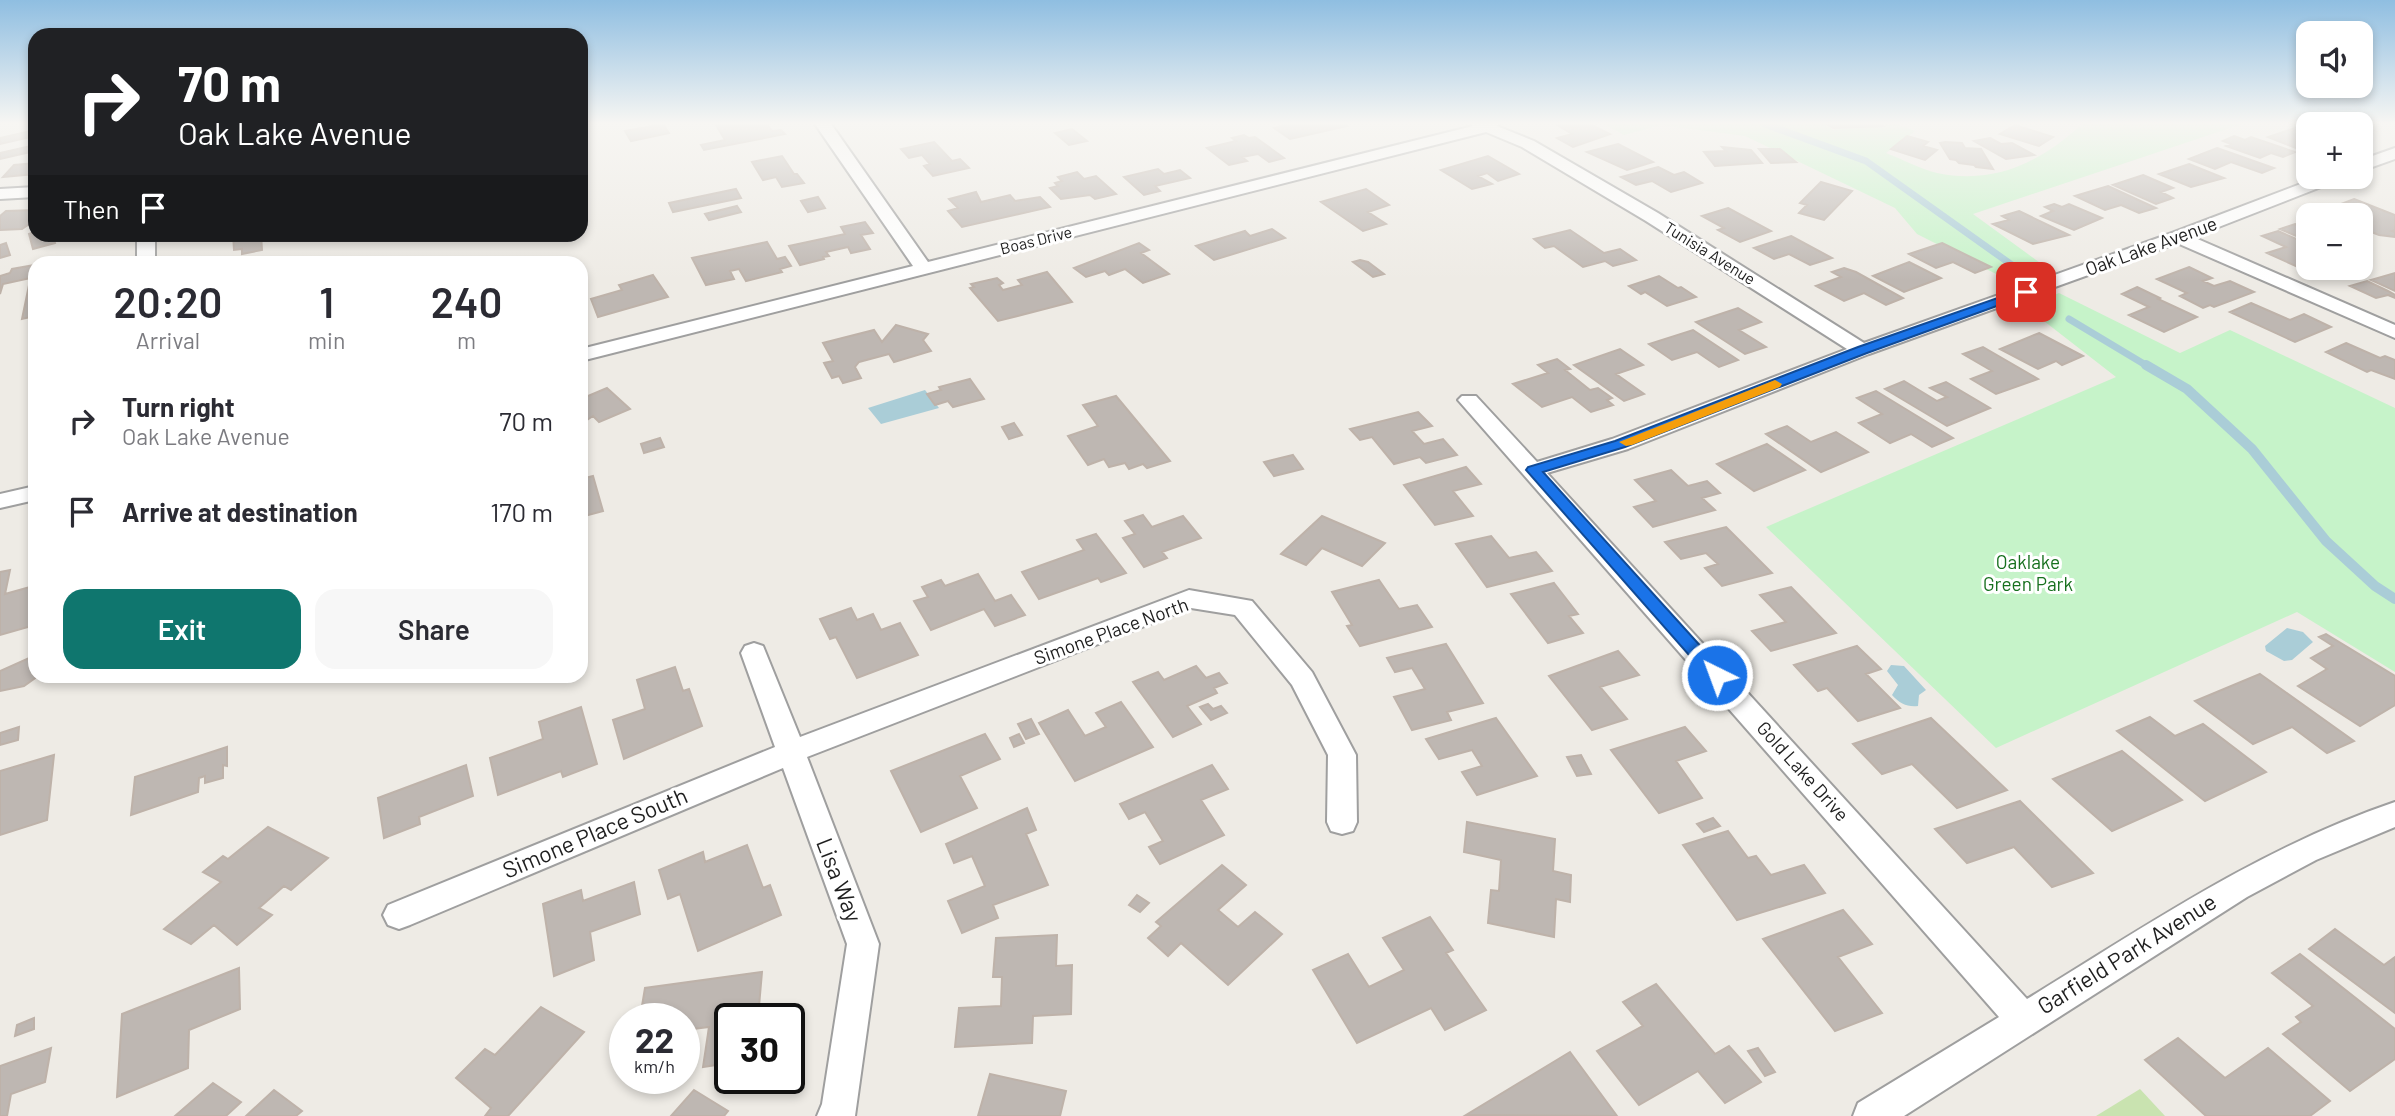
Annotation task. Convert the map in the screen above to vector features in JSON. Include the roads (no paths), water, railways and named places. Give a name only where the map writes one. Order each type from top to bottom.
[{"type":"street","points":[[859,176],[923,268]]},
{"type":"street","name":"Boas Drive","points":[[588,353],[1284,176]]},
{"type":"street","name":"Tunisia Avenue","points":[[1582,176],[1862,350]]},
{"type":"street","name":"Oak Lake Avenue","points":[[1534,470],[1620,444],[1862,350],[2178,237],[2302,189]]},
{"type":"street","points":[[0,194],[28,192]]},
{"type":"street","points":[[2178,237],[2395,332]]},
{"type":"street","name":"Gold Lake Drive","points":[[1469,400],[2023,1018]]},
{"type":"street","points":[[0,501],[28,495]]},
{"type":"street","name":"Simone Place North","points":[[791,752],[1189,599],[1242,607],[1302,680],[1342,755],[1342,822]]},
{"type":"street","name":"Lisa Way","points":[[754,653],[863,944],[839,1110],[835,1116]]},
{"type":"street","name":"Simone Place South","points":[[399,915],[791,752]]},
{"type":"street","name":"Garfield Park Avenue","points":[[1871,1116],[2023,1018],[2236,887],[2305,851],[2395,814]]},
{"type":"water","points":[[925,390],[939,408],[881,424],[868,408]]},
{"type":"water","points":[[2287,628],[2303,632],[2313,642],[2292,660],[2284,661],[2266,651],[2265,646]]},
{"type":"water","points":[[1891,665],[1904,666],[1926,690],[1919,695],[1918,706],[1904,704],[1892,695],[1898,685],[1887,671]]},
{"type":"waterway","points":[[1887,176],[2012,265]]},
{"type":"waterway","points":[[2069,319],[2149,367]]},
{"type":"waterway","points":[[2146,365],[2187,389],[2252,449],[2326,541],[2375,586],[2395,599]]},
{"type":"park label","name":"Oaklake Green Park","points":[[2028,573]]}]
